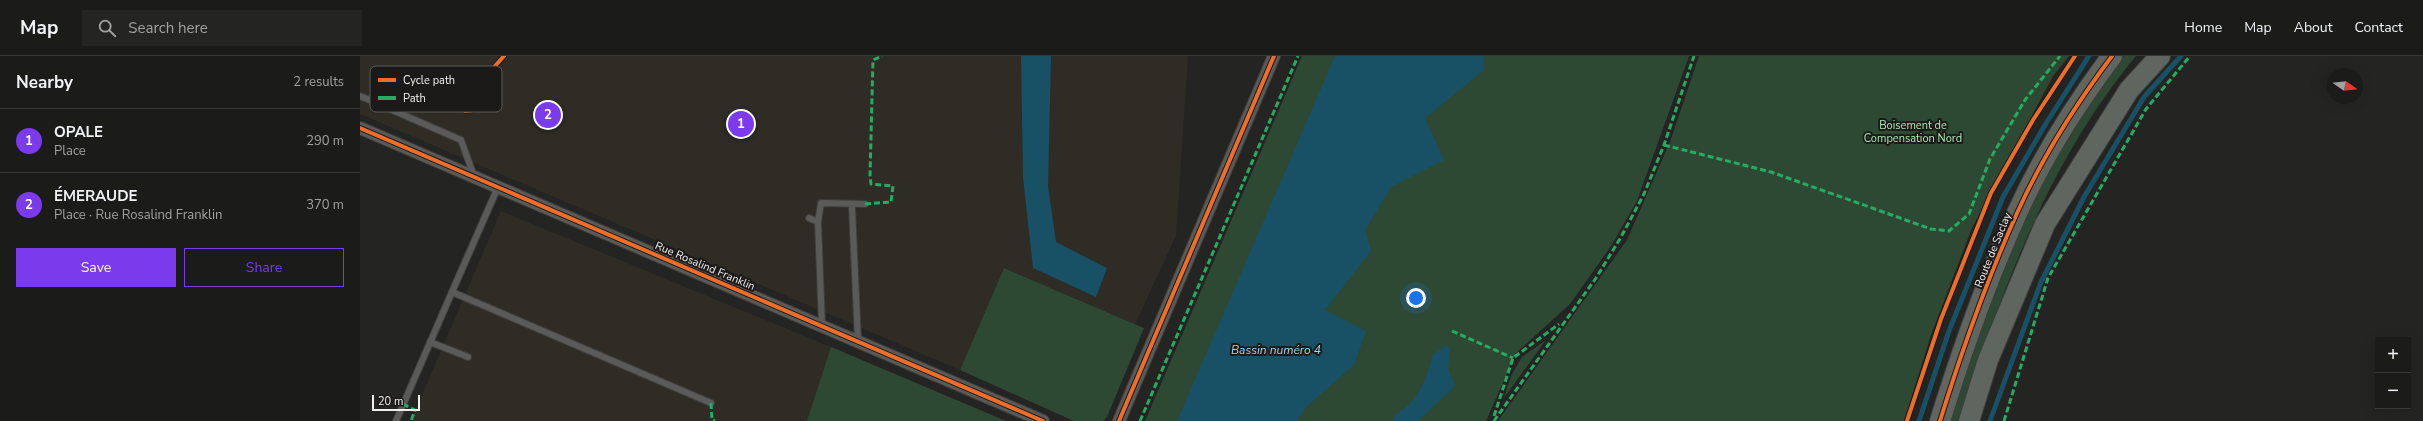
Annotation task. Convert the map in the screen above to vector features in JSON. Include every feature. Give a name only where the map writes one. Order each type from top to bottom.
[{"type":"main road","name":"Route de Saclay","points":[[1940,421],[1962,350],[2018,211],[2054,142],[2112,56]]},
{"type":"main road","points":[[1969,421],[1988,360],[2045,224],[2129,90],[2160,56]]},
{"type":"street","points":[[1119,421],[1274,56]]},
{"type":"street","name":"Rue Rosalind Franklin","points":[[360,128],[1043,421]]},
{"type":"lane","points":[[360,96],[370,100]]},
{"type":"lane","points":[[397,112],[462,140],[474,176]]},
{"type":"lane","points":[[396,421],[498,187]]},
{"type":"lane","points":[[822,326],[818,222],[821,202],[865,204]]},
{"type":"lane","points":[[852,208],[858,341]]},
{"type":"lane","points":[[809,218],[818,222]]},
{"type":"lane","points":[[452,292],[711,403]]},
{"type":"lane","points":[[430,342],[468,357]]},
{"type":"shaded area","points":[[360,56],[1188,56],[1176,236],[1135,324],[1004,268],[960,370],[360,114]]},
{"type":"shaded area","points":[[501,211],[831,347],[1006,421],[411,421]]},
{"type":"green space","points":[[1302,56],[1689,56],[1637,201],[1611,246],[1570,304],[1516,353],[1486,421],[1145,421]]},
{"type":"green space","name":"Boisement de Compensation Nord","points":[[1699,56],[2069,56],[2053,76],[1972,228],[1931,335],[1904,421],[1498,421],[1627,240],[1670,142]]},
{"type":"green space","points":[[2124,56],[2136,56],[2105,97],[2077,140],[2052,184],[2010,277],[1992,324],[1959,421],[1950,421],[1982,325],[2019,230],[2041,184],[2066,139],[2093,97]]},
{"type":"green space","points":[[1004,268],[1144,328],[1107,417],[1103,421],[1074,421],[960,370]]},
{"type":"green space","points":[[1546,340],[1504,398],[1511,376],[1522,357]]},
{"type":"green space","points":[[831,347],[1006,421],[807,421]]},
{"type":"water","points":[[1021,56],[1051,56],[1048,186],[1056,242],[1107,268],[1096,297],[1033,268],[1023,178]]},
{"type":"water","name":"Bassin numéro 4","points":[[1335,56],[1483,56],[1484,70],[1425,118],[1444,160],[1391,187],[1365,230],[1371,251],[1325,310],[1366,331],[1354,365],[1306,407],[1297,421],[1177,421]]},
{"type":"water","points":[[1448,345],[1450,354],[1448,368],[1455,386],[1418,421],[1394,421],[1395,415],[1416,396],[1424,381],[1433,354]]},
{"type":"waterway","points":[[1919,421],[1949,331],[2003,197],[2045,125],[2089,56]]},
{"type":"waterway","points":[[1990,421],[2041,282],[2084,197],[2144,97],[2181,56]]},
{"type":"marked path","points":[[865,204],[891,202],[893,186],[871,184],[870,175],[873,60],[882,56]]},
{"type":"marked path","points":[[1140,421],[1298,56]]},
{"type":"marked path","points":[[1494,421],[1596,278],[1621,237],[1644,194],[1664,145],[1694,56]]},
{"type":"marked path","points":[[1664,145],[1771,172],[1931,229],[1949,231],[1969,214],[1990,159],[2025,100],[2060,56]]},
{"type":"marked path","points":[[2004,421],[2048,278],[2146,109],[2190,56]]},
{"type":"marked path","points":[[1494,416],[1513,358],[1559,324]]},
{"type":"marked path","points":[[1452,331],[1513,358]]},
{"type":"marked path","points":[[711,403],[712,420],[715,421]]},
{"type":"marked path","points":[[403,404],[415,410],[411,421]]},
{"type":"cycle path","points":[[495,66],[504,56]]},
{"type":"cycle path","points":[[1119,421],[1274,56]]},
{"type":"cycle path","points":[[1907,421],[1941,319],[1991,193],[2033,120],[2075,56]]},
{"type":"cycle path","points":[[1940,421],[1976,315],[2018,211],[2049,150],[2112,56]]},
{"type":"cycle path","points":[[360,128],[1043,421]]},
{"type":"place","name":"ÉMERAUDE","points":[[548,115]]},
{"type":"place","name":"OPALE","points":[[741,124]]}]
